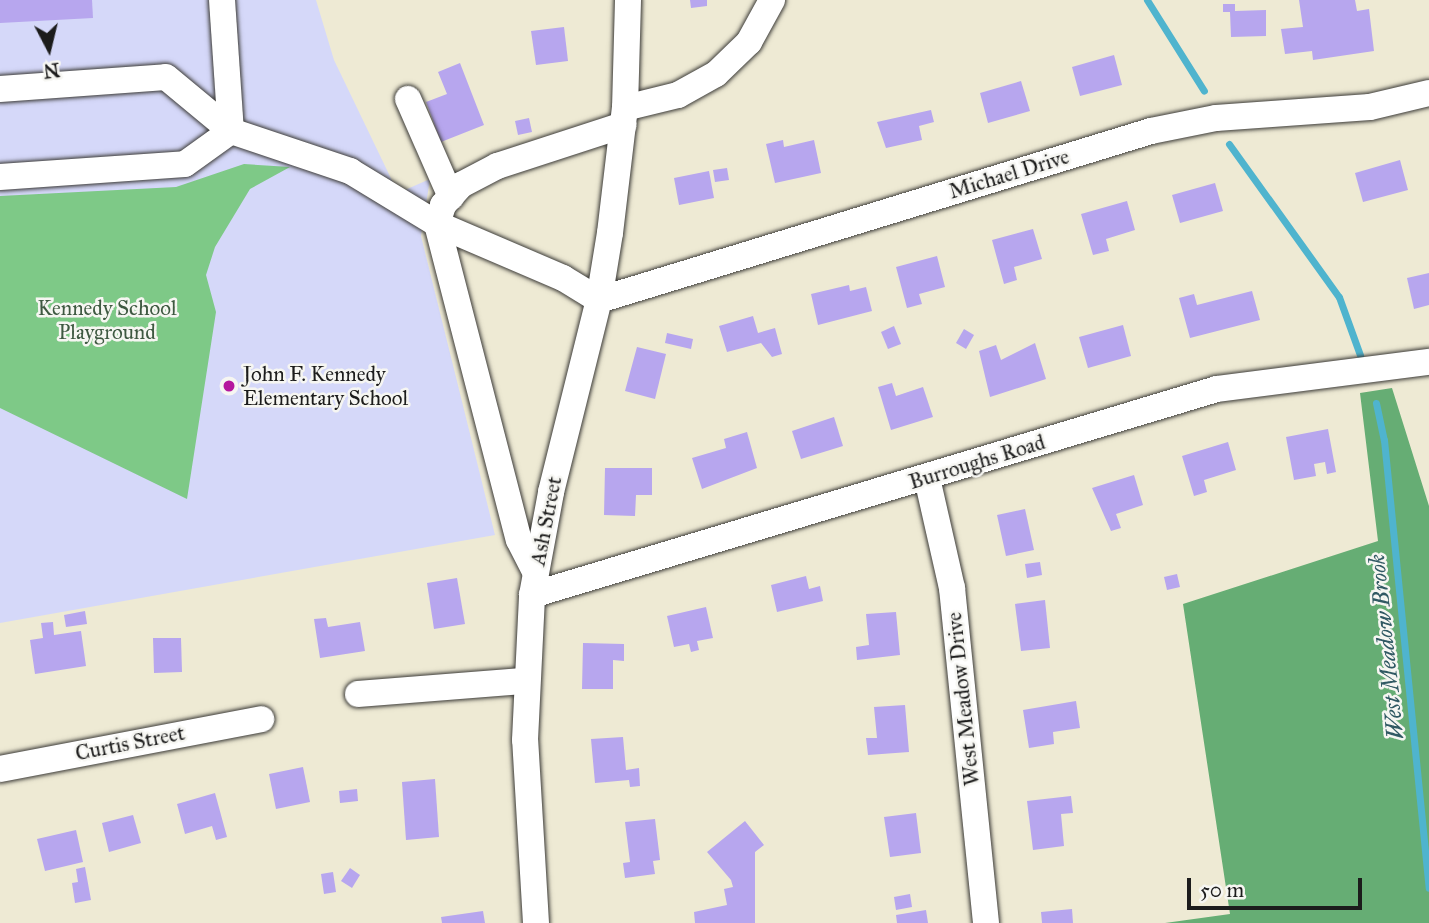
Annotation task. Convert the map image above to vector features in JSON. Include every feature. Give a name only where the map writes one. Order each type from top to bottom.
[{"type":"street","points":[[222,0],[231,131]]},
{"type":"street","name":"Ash Street","points":[[536,923],[525,681],[534,584],[598,300],[624,117],[628,0]]},
{"type":"street","points":[[534,584],[519,540],[437,224],[451,197],[461,185],[497,166],[678,96],[716,74],[749,41],[772,0]]},
{"type":"street","points":[[0,89],[166,77],[231,131],[351,171],[437,224],[563,278],[598,300]]},
{"type":"street","name":"Michael Drive","points":[[598,300],[1174,125],[1370,107],[1429,93]]},
{"type":"street","points":[[408,99],[451,197]]},
{"type":"street","points":[[0,177],[185,164],[231,131]]},
{"type":"street","name":"Burroughs Road","points":[[534,584],[927,478],[1217,389],[1429,362]]},
{"type":"street","name":"West Meadow Drive","points":[[927,478],[952,587],[986,923]]},
{"type":"street","points":[[358,694],[525,681]]},
{"type":"street","name":"Curtis Street","points":[[0,769],[261,719]]},
{"type":"shaded area","name":"John F. Kennedy Elementary School","points":[[0,0],[316,0],[334,60],[398,193],[430,179],[421,236],[495,535],[0,623]]},
{"type":"green space","name":"Kennedy School Playground","points":[[244,164],[290,167],[250,189],[215,247],[206,275],[216,312],[187,499],[0,408],[0,196],[176,187]]},
{"type":"green space","points":[[1392,388],[1429,506],[1429,923],[1165,923],[1230,914],[1183,604],[1378,541],[1360,393]]},
{"type":"building","points":[[0,0],[92,0],[93,18],[0,23]]},
{"type":"building","points":[[690,0],[707,0],[707,6],[691,8]]},
{"type":"building","points":[[1299,0],[1355,0],[1357,11],[1369,9],[1374,51],[1313,60],[1312,51],[1285,54],[1281,29],[1303,27]]},
{"type":"building","points":[[1223,4],[1235,4],[1235,11],[1266,10],[1266,36],[1231,37],[1230,12],[1223,12]]},
{"type":"building","points":[[564,27],[568,61],[536,65],[531,31]]},
{"type":"building","points":[[1114,55],[1122,85],[1080,96],[1072,67]]},
{"type":"building","points":[[460,63],[484,125],[441,142],[426,102],[447,94],[438,72]]},
{"type":"building","points":[[1021,81],[1030,111],[988,123],[980,93]]},
{"type":"building","points":[[931,110],[934,122],[919,126],[922,140],[886,148],[877,122]]},
{"type":"building","points":[[529,118],[532,132],[518,135],[515,121]]},
{"type":"building","points":[[783,140],[784,147],[814,140],[821,173],[775,183],[766,144]]},
{"type":"building","points":[[1400,160],[1408,190],[1363,202],[1355,173]]},
{"type":"building","points":[[727,168],[729,180],[715,182],[713,170]]},
{"type":"building","points":[[709,171],[714,198],[679,205],[674,178]]},
{"type":"building","points":[[1215,183],[1223,211],[1180,223],[1172,195]]},
{"type":"building","points":[[1127,201],[1135,230],[1106,239],[1109,251],[1093,255],[1081,214]]},
{"type":"building","points":[[1033,229],[1042,259],[1014,267],[1017,280],[1004,284],[992,240]]},
{"type":"building","points":[[937,256],[945,287],[919,294],[922,304],[907,308],[896,267]]},
{"type":"building","points":[[1429,273],[1429,305],[1414,309],[1407,278]]},
{"type":"building","points":[[849,285],[850,291],[866,287],[872,311],[818,325],[811,294]]},
{"type":"building","points":[[1252,291],[1260,320],[1190,338],[1179,298],[1194,294],[1197,305]]},
{"type":"building","points":[[753,316],[758,333],[775,328],[782,354],[772,357],[761,343],[727,352],[719,326]]},
{"type":"building","points":[[1123,325],[1131,356],[1088,368],[1079,337]]},
{"type":"building","points":[[894,326],[901,344],[888,349],[881,332]]},
{"type":"building","points":[[964,329],[974,335],[966,349],[956,343]]},
{"type":"building","points":[[667,333],[693,339],[691,349],[665,343]]},
{"type":"building","points":[[1035,343],[1046,379],[990,397],[979,351],[996,345],[1001,360]]},
{"type":"building","points":[[637,347],[666,354],[655,399],[625,391]]},
{"type":"building","points":[[892,383],[896,396],[923,387],[933,417],[891,430],[878,387]]},
{"type":"building","points":[[834,417],[843,446],[801,459],[792,431]]},
{"type":"building","points":[[1328,429],[1336,472],[1327,474],[1325,462],[1314,464],[1316,476],[1294,480],[1286,437]]},
{"type":"building","points":[[747,432],[757,468],[702,489],[692,458],[726,448],[724,439]]},
{"type":"building","points":[[1228,442],[1236,470],[1204,480],[1207,492],[1194,496],[1182,456]]},
{"type":"building","points":[[605,468],[652,468],[652,495],[636,495],[635,516],[604,515]]},
{"type":"building","points":[[1134,475],[1143,505],[1116,514],[1121,528],[1111,531],[1092,488]]},
{"type":"building","points":[[1025,509],[1034,550],[1006,556],[997,515]]},
{"type":"building","points":[[1040,562],[1042,575],[1027,578],[1025,564]]},
{"type":"building","points":[[1177,574],[1180,587],[1167,590],[1164,577]]},
{"type":"building","points":[[806,576],[809,589],[820,586],[823,601],[777,612],[771,585]]},
{"type":"building","points":[[457,578],[465,624],[434,629],[427,583]]},
{"type":"building","points":[[1045,600],[1050,648],[1021,651],[1015,604]]},
{"type":"building","points":[[706,607],[713,638],[697,641],[699,650],[691,652],[689,644],[674,647],[667,616]]},
{"type":"building","points":[[85,611],[87,624],[66,627],[64,615]]},
{"type":"building","points":[[896,612],[900,655],[857,660],[856,647],[869,645],[866,614]]},
{"type":"building","points":[[326,618],[328,627],[360,622],[365,651],[320,658],[314,619]]},
{"type":"building","points":[[53,622],[54,635],[81,631],[86,666],[35,674],[30,640],[43,638],[41,623]]},
{"type":"building","points":[[153,638],[181,638],[182,672],[154,673]]},
{"type":"building","points":[[583,643],[624,644],[624,661],[613,660],[613,689],[582,689]]},
{"type":"building","points":[[1076,701],[1080,728],[1053,732],[1054,744],[1029,748],[1023,710]]},
{"type":"building","points":[[905,705],[909,752],[868,755],[866,738],[877,738],[874,707]]},
{"type":"building","points":[[623,737],[626,770],[639,768],[640,786],[630,787],[629,780],[595,783],[591,739]]},
{"type":"building","points":[[303,767],[310,802],[276,809],[269,774]]},
{"type":"building","points":[[435,779],[439,837],[406,840],[402,782]]},
{"type":"building","points":[[357,789],[358,801],[340,803],[339,791]]},
{"type":"building","points":[[215,793],[227,837],[216,840],[212,826],[185,834],[177,804]]},
{"type":"building","points":[[1071,796],[1073,813],[1061,814],[1064,846],[1033,850],[1027,801]]},
{"type":"building","points":[[916,813],[921,853],[890,857],[884,817]]},
{"type":"building","points":[[133,815],[141,843],[109,852],[102,823]]},
{"type":"building","points":[[655,819],[660,860],[653,861],[655,874],[625,878],[623,863],[630,862],[625,822]]},
{"type":"building","points":[[745,821],[764,845],[755,852],[755,923],[695,923],[694,912],[727,905],[724,889],[733,887],[731,880],[707,852]]},
{"type":"building","points":[[76,830],[83,862],[45,871],[37,839]]},
{"type":"building","points":[[85,867],[91,900],[75,903],[72,883],[78,882],[76,869]]},
{"type":"building","points":[[350,868],[360,875],[352,888],[341,881]]},
{"type":"building","points":[[333,872],[336,892],[324,894],[321,874]]},
{"type":"building","points":[[910,894],[912,907],[896,910],[894,897]]},
{"type":"building","points":[[1072,909],[1073,923],[1042,923],[1041,912]]},
{"type":"building","points":[[926,910],[928,923],[897,923],[896,915]]},
{"type":"building","points":[[483,911],[485,923],[442,923],[441,917]]},
{"type":"waterway","name":"West Meadow Brook","points":[[1147,0],[1204,91]]},
{"type":"waterway","name":"West Meadow Brook","points":[[1229,144],[1339,297],[1360,355]]},
{"type":"waterway","name":"West Meadow Brook","points":[[1376,403],[1384,440],[1429,888]]},
{"type":"place","name":"John F. Kennedy Elementary School","points":[[229,386]]}]
